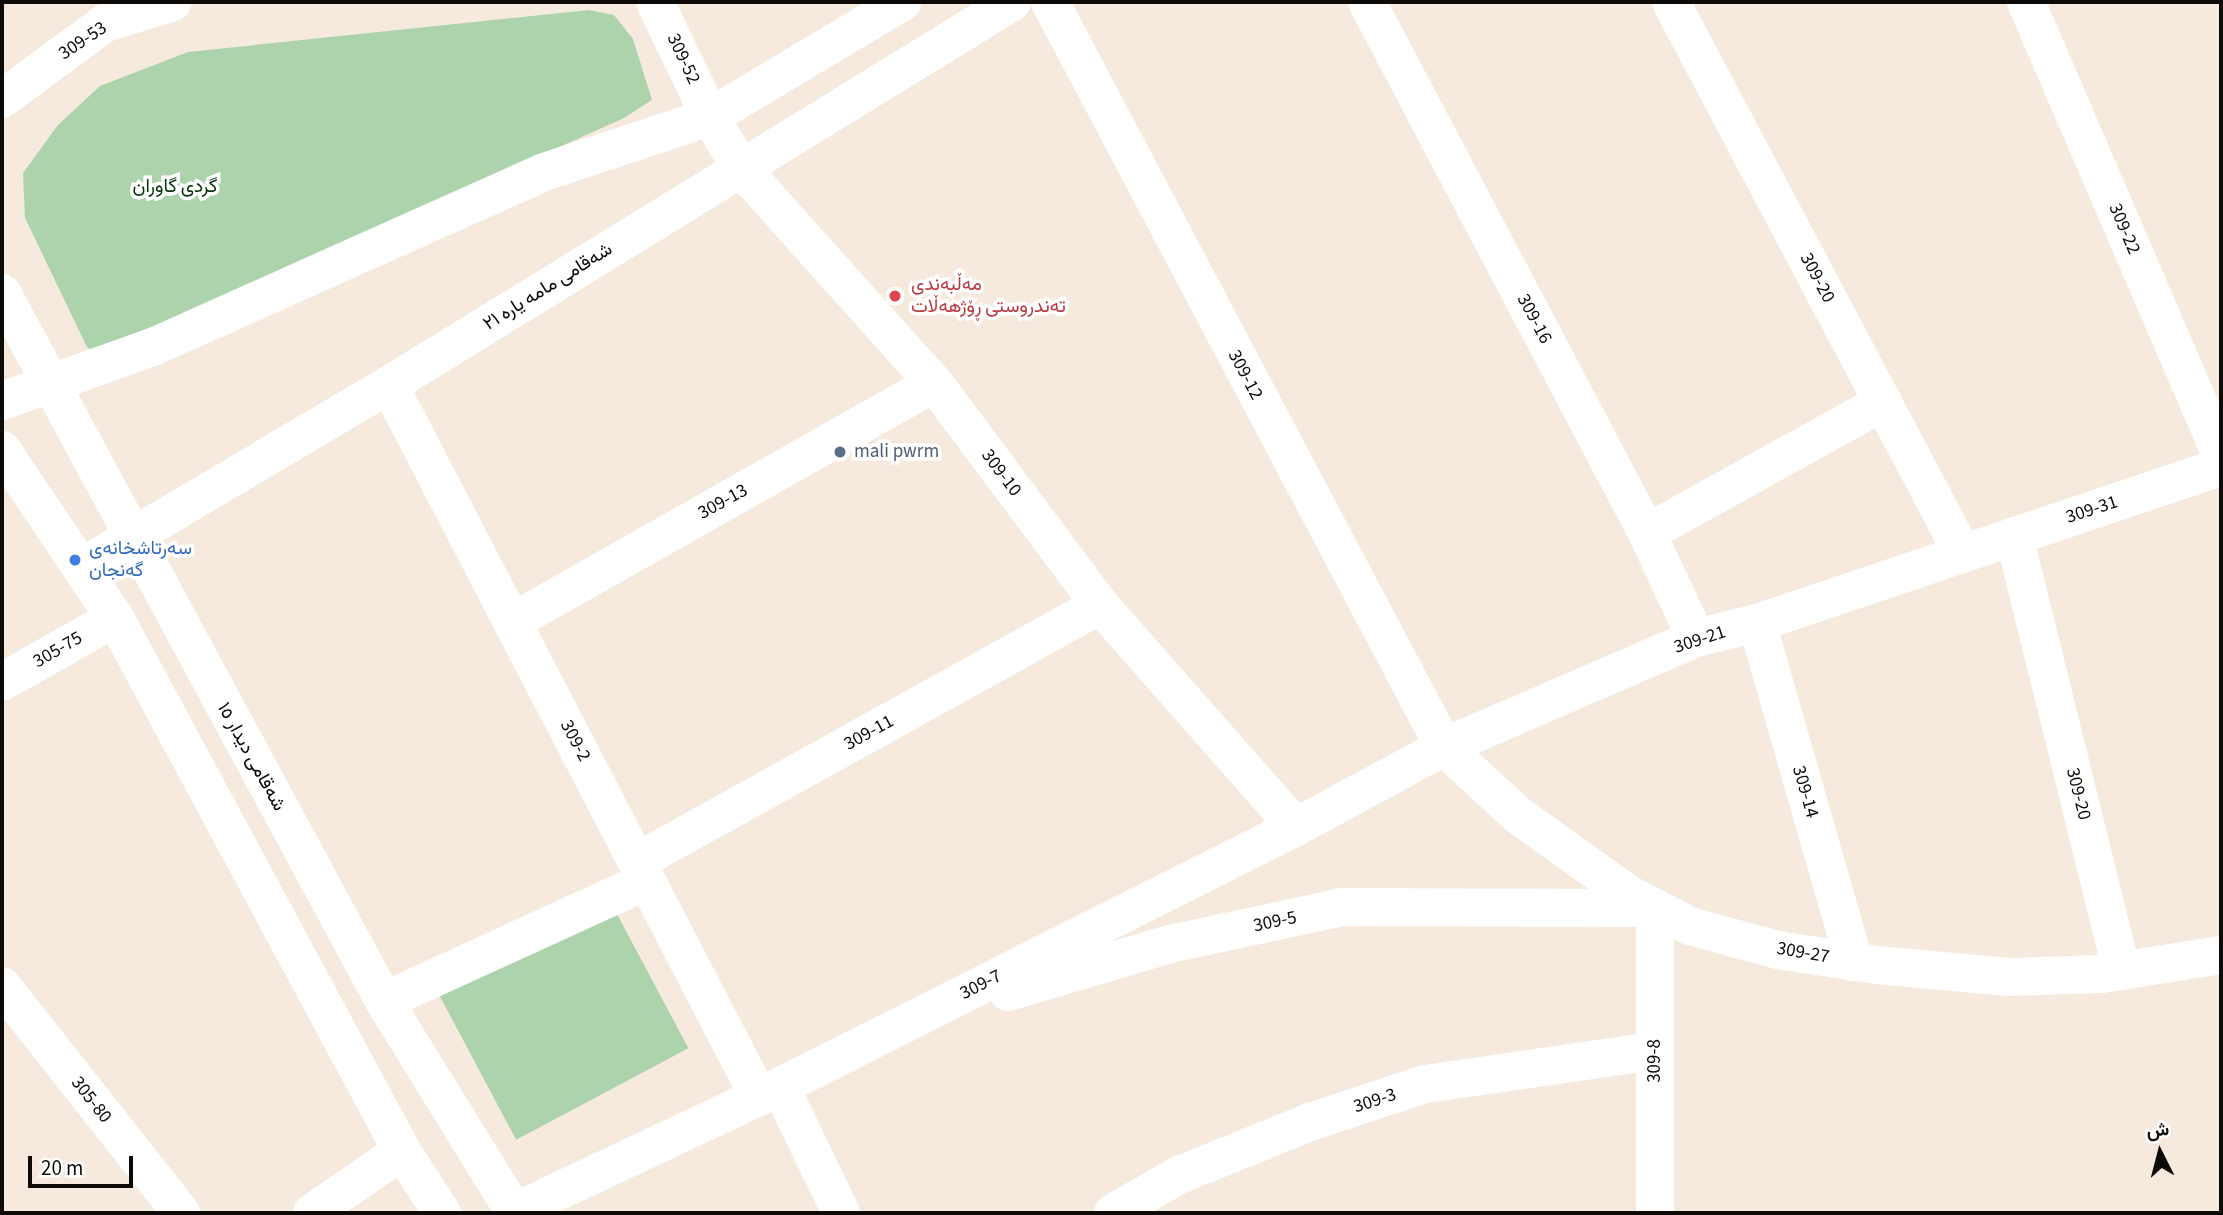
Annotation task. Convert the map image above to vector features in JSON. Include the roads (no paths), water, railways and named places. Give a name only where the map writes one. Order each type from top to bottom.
[{"type":"street","name":"309-53","points":[[2,99],[105,23],[173,2]]},
{"type":"street","name":"309-52","points":[[655,2],[710,117]]},
{"type":"street","points":[[2,401],[155,346],[544,172],[710,117],[902,2]]},
{"type":"street","name":"شەقامی مامە یارە ٢١","points":[[81,566],[389,385],[1012,2]]},
{"type":"street","name":"309-12","points":[[1050,2],[1444,747]]},
{"type":"street","name":"309-16","points":[[1367,2],[1647,533],[1696,638]]},
{"type":"street","name":"309-20","points":[[1671,2],[1963,554]]},
{"type":"street","name":"309-22","points":[[2026,2],[2221,455]]},
{"type":"street","name":"309-10","points":[[710,117],[741,168],[934,383],[1100,605],[1296,827]]},
{"type":"street","name":"شەقامی دیدار ١٥","points":[[2,293],[54,382],[130,536],[384,1001],[514,1213]]},
{"type":"street","name":"309-13","points":[[512,622],[934,383]]},
{"type":"street","name":"309-2","points":[[389,385],[642,871],[841,1213]]},
{"type":"street","points":[[1647,533],[1883,402]]},
{"type":"street","points":[[2,450],[115,618],[402,1151],[442,1213]]},
{"type":"street","name":"309-31","points":[[1963,554],[2221,467]]},
{"type":"street","name":"309-20","points":[[2014,536],[2122,971]]},
{"type":"street","name":"309-21","points":[[1444,747],[1696,638],[1757,623],[1963,554]]},
{"type":"street","name":"309-11","points":[[384,1001],[642,871],[1100,605]]},
{"type":"street","name":"305-75","points":[[2,682],[115,618]]},
{"type":"street","name":"309-14","points":[[1757,623],[1854,962]]},
{"type":"street","name":"309-7","points":[[514,1213],[770,1092],[1296,827],[1444,747]]},
{"type":"street","name":"309-27","points":[[1444,747],[1518,815],[1628,894],[1715,933],[1778,950],[1854,962],[2008,977],[2122,971],[2221,955]]},
{"type":"street","name":"309-5","points":[[907,1023],[1170,944],[1343,908],[1656,908]]},
{"type":"street","name":"309-8","points":[[1655,1213],[1656,908]]},
{"type":"street","name":"305-80","points":[[2,986],[181,1213]]},
{"type":"street","name":"309-3","points":[[1113,1213],[1179,1175],[1310,1122],[1426,1084],[1655,1051]]},
{"type":"street","points":[[312,1213],[402,1151]]},
{"type":"place","name":"مەڵبەندی تەندروستی ڕۆژهەڵات","points":[[895,296]]},
{"type":"place","name":"mali pwrm","points":[[840,452]]},
{"type":"place","name":"سەرتاشخانەی گەنجان","points":[[75,560]]},
{"type":"park label","name":"گردی گاوران","points":[[175,187]]}]
